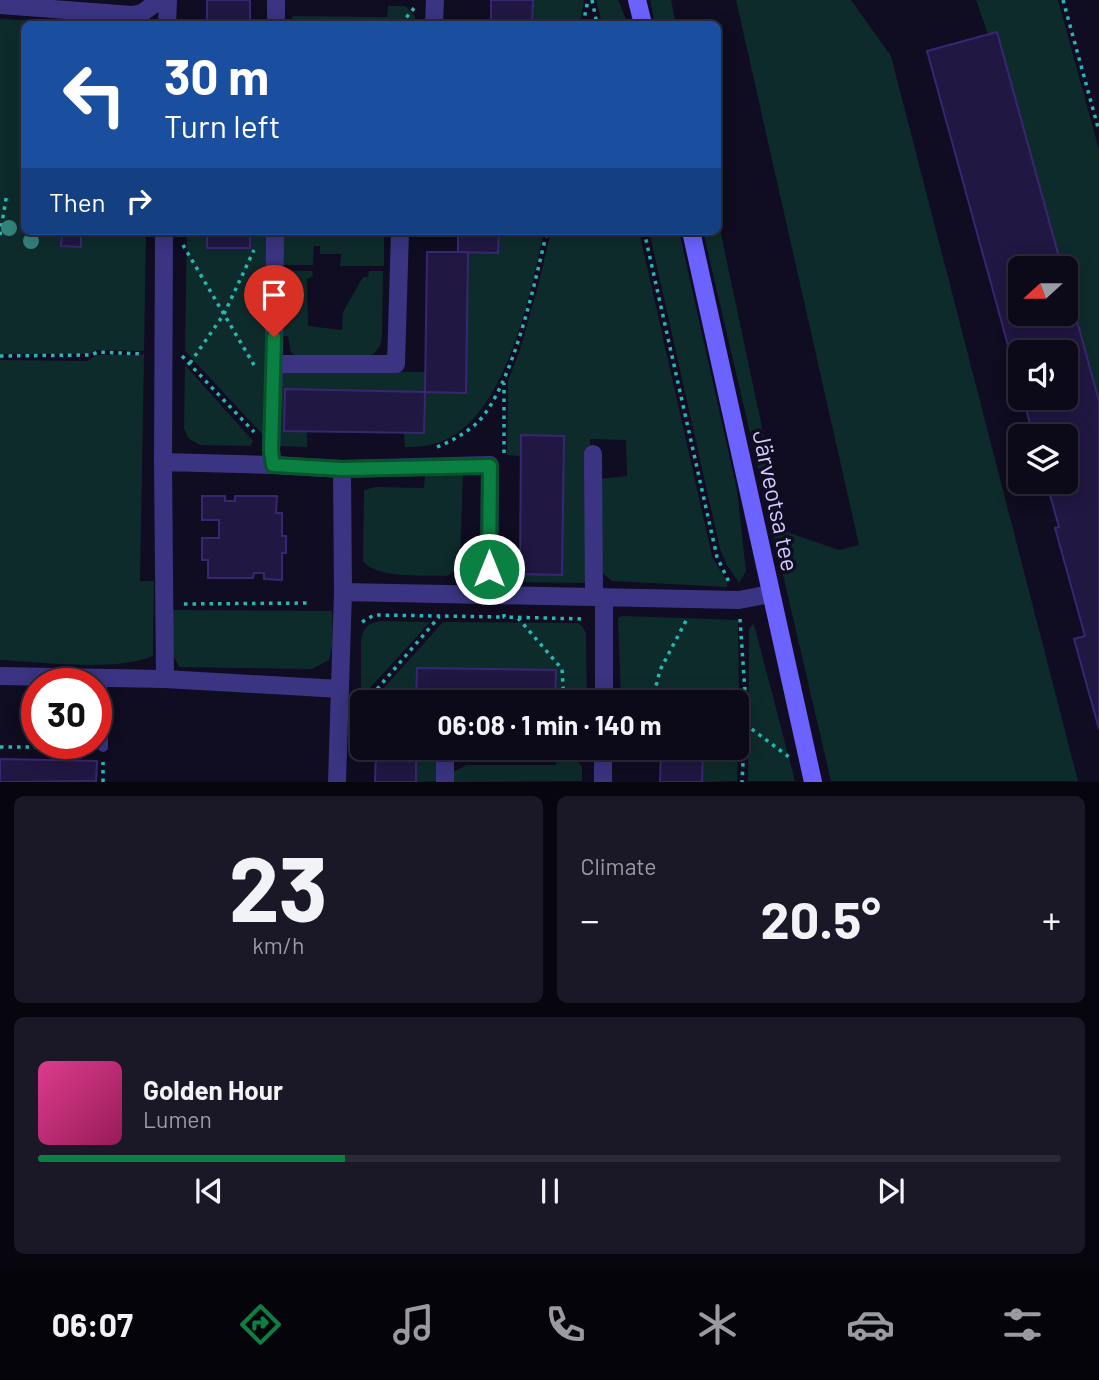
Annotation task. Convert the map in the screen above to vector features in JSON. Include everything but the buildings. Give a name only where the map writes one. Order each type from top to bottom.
[{"type":"main road","points":[[637,0],[642,21]]},
{"type":"main road","name":"Järveotsa tee","points":[[692,235],[812,778]]},
{"type":"street","points":[[1,5],[132,15],[142,13],[160,0]]},
{"type":"street","points":[[167,21],[168,0]]},
{"type":"street","points":[[276,0],[276,21]]},
{"type":"street","points":[[434,21],[435,0]]},
{"type":"street","points":[[164,235],[162,354],[165,679]]},
{"type":"street","points":[[272,458],[275,235]]},
{"type":"street","points":[[274,363],[396,364],[400,235]]},
{"type":"street","points":[[593,454],[599,597],[604,618],[604,690]]},
{"type":"street","points":[[163,462],[272,458],[342,469],[490,466],[496,595]]},
{"type":"street","points":[[337,782],[343,592],[342,469]]},
{"type":"street","points":[[343,592],[738,600],[770,594]]},
{"type":"street","points":[[0,676],[21,676]]},
{"type":"street","points":[[112,678],[340,689]]},
{"type":"street","points":[[445,760],[445,782]]},
{"type":"street","points":[[603,760],[603,782]]},
{"type":"path","points":[[403,21],[420,0]]},
{"type":"path","points":[[584,21],[590,0]]},
{"type":"path","points":[[590,0],[596,21]]},
{"type":"path","points":[[1063,0],[1099,131]]},
{"type":"path","points":[[0,234],[7,193]]},
{"type":"path","points":[[429,450],[462,435],[478,421],[504,380],[518,340],[546,235]]},
{"type":"path","points":[[645,235],[717,557],[738,600],[745,690]]},
{"type":"path","points":[[182,257],[182,243],[273,397]]},
{"type":"path","points":[[190,363],[224,314],[258,243]]},
{"type":"path","points":[[0,356],[92,355],[98,352],[162,354]]},
{"type":"path","points":[[180,366],[180,354],[272,458]]},
{"type":"path","points":[[504,380],[504,461]]},
{"type":"path","points":[[496,595],[504,617]]},
{"type":"path","points":[[164,604],[311,603]]},
{"type":"path","points":[[655,690],[660,670],[690,614],[678,614]]},
{"type":"path","points":[[359,627],[363,620],[373,615],[588,620],[604,618]]},
{"type":"path","points":[[376,690],[439,617]]},
{"type":"path","points":[[519,618],[562,668],[563,690]]},
{"type":"path","points":[[749,727],[812,778]]},
{"type":"path","points":[[0,747],[21,747]]},
{"type":"path","points":[[103,759],[103,782]]},
{"type":"path","points":[[742,782],[743,760]]},
{"type":"green space","points":[[533,0],[584,0],[580,21],[532,21]]},
{"type":"green space","points":[[596,0],[618,0],[627,21],[601,21]]},
{"type":"green space","points":[[650,0],[671,0],[675,21],[654,21]]},
{"type":"green space","points":[[736,0],[851,0],[891,56],[1078,781],[831,781],[704,235],[721,234],[784,531],[839,550],[859,545]]},
{"type":"green space","points":[[976,0],[1058,0],[1099,150],[1099,401],[1078,325],[1078,256],[1059,256],[997,32],[988,34]]},
{"type":"green space","points":[[388,6],[405,6],[415,16],[415,21],[290,21],[293,16],[387,17]]},
{"type":"green space","points":[[0,19],[52,21],[21,21],[21,235],[62,235],[62,246],[80,247],[81,235],[146,235],[144,351],[0,354]]},
{"type":"green space","points":[[187,235],[207,235],[207,248],[250,248],[250,235],[267,235],[264,436],[185,351]]},
{"type":"green space","points":[[278,235],[384,235],[384,266],[340,266],[341,254],[320,254],[320,246],[314,246],[313,265],[278,265]]},
{"type":"green space","points":[[499,235],[543,235],[532,285],[513,347],[501,377],[486,403],[468,424],[442,441],[426,446],[405,447],[404,433],[424,433],[425,392],[285,389],[284,430],[307,431],[307,447],[278,446],[282,374],[289,370],[425,372],[466,393],[468,252],[498,253]]},
{"type":"green space","points":[[550,235],[640,235],[712,556],[727,582],[727,587],[612,581],[601,572],[600,479],[627,476],[626,440],[590,439],[588,575],[584,583],[511,582],[506,578],[505,552],[520,553],[520,574],[562,574],[564,436],[522,435],[521,456],[507,455],[508,380],[519,353]]},
{"type":"green space","points":[[650,235],[680,235],[737,490],[746,571],[739,583],[720,549]]},
{"type":"green space","points":[[277,270],[312,271],[313,276],[307,279],[308,326],[342,330],[343,312],[363,277],[368,277],[369,271],[383,271],[382,338],[380,346],[372,356],[295,356],[291,352],[288,336],[277,336]]},
{"type":"green space","points":[[97,355],[144,355],[140,581],[154,581],[153,656],[138,661],[99,665],[0,660],[0,360],[87,361]]},
{"type":"green space","points":[[185,365],[253,441],[251,446],[200,445],[188,438],[184,428]]},
{"type":"green space","points":[[463,474],[460,562],[457,569],[447,576],[402,575],[379,571],[363,561],[364,490],[375,487],[424,488],[425,475]]},
{"type":"green space","points":[[173,610],[332,611],[333,644],[329,660],[312,669],[179,667],[172,652]]},
{"type":"green space","points":[[618,618],[738,620],[739,690],[621,690]]},
{"type":"green space","points":[[379,621],[430,622],[368,690],[361,690],[361,639],[363,632]]},
{"type":"green space","points":[[443,622],[577,623],[586,633],[587,690],[555,690],[555,670],[418,668],[417,690],[382,690]]},
{"type":"green space","points":[[753,624],[795,781],[748,781],[749,629]]},
{"type":"green space","points":[[416,760],[439,760],[438,781],[416,782]]},
{"type":"green space","points":[[556,760],[578,760],[582,767],[582,781],[449,782],[453,772],[466,765],[556,765]]},
{"type":"green space","points":[[703,760],[738,760],[737,781],[702,782]]},
{"type":"route","points":[[274,337],[271,451],[273,465],[342,469],[490,466],[489,569]]}]
